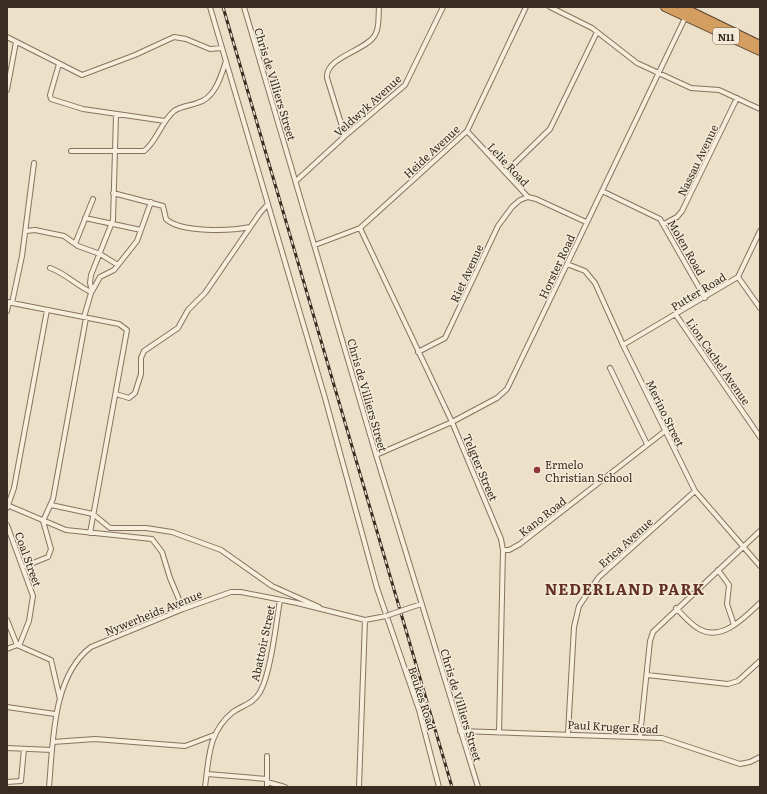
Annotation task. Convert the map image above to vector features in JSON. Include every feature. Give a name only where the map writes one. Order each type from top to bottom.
[{"type":"highway","name":"N11","points":[[665,7],[686,10],[760,45]]},
{"type":"highway","name":"N11","points":[[686,10],[760,51]]},
{"type":"street","name":"Beukes Road","points":[[210,7],[325,398],[386,616],[417,703],[439,787]]},
{"type":"street","name":"Chris de Villiers Street","points":[[244,7],[376,455],[478,787]]},
{"type":"street","points":[[345,136],[327,78],[327,72],[334,64],[372,39],[378,26],[379,7]]},
{"type":"street","name":"Veldwyk Avenue","points":[[296,181],[345,136],[405,85],[443,7]]},
{"type":"street","name":"Heide Avenue","points":[[315,244],[360,228],[467,131],[526,7]]},
{"type":"street","points":[[550,7],[597,32],[630,58],[660,73],[693,89],[719,90],[760,109]]},
{"type":"street","name":"Horster Road","points":[[376,455],[452,422],[497,398],[508,389],[586,222],[660,73],[686,10]]},
{"type":"street","points":[[506,172],[542,138],[552,125],[597,32]]},
{"type":"street","points":[[7,37],[59,64],[85,75],[174,37],[186,39],[210,49],[222,48]]},
{"type":"street","points":[[7,90],[16,42]]},
{"type":"street","points":[[71,151],[144,151],[152,143],[165,121],[182,107],[200,103],[215,89],[226,61]]},
{"type":"street","points":[[59,64],[50,94],[51,99],[69,106],[116,115],[165,121]]},
{"type":"street","name":"Nassau Avenue","points":[[664,224],[677,217],[682,211],[737,98]]},
{"type":"street","points":[[92,292],[90,282],[91,275],[112,223],[116,115]]},
{"type":"street","name":"Lelie Road","points":[[467,131],[528,197],[536,199],[586,222]]},
{"type":"street","points":[[7,311],[26,231],[34,164]]},
{"type":"street","name":"Molen Road","points":[[602,191],[652,215],[664,224],[705,298]]},
{"type":"street","points":[[113,194],[151,202],[164,207],[166,219],[174,224],[219,231],[250,227]]},
{"type":"street","name":"Riet Avenue","points":[[418,352],[445,338],[498,226],[512,207],[520,200],[528,197]]},
{"type":"street","points":[[75,244],[93,199]]},
{"type":"street","points":[[23,567],[48,557],[50,554],[51,549],[42,520],[50,505],[85,317],[92,292],[100,277],[110,273],[136,243],[151,202]]},
{"type":"street","points":[[116,394],[129,398],[133,395],[142,374],[141,358],[144,351],[178,328],[186,313],[205,294],[250,227],[268,204]]},
{"type":"street","points":[[85,218],[141,230]]},
{"type":"street","name":"Telgter Street","points":[[360,228],[452,422],[497,526],[503,550],[499,733]]},
{"type":"street","points":[[26,231],[35,230],[68,237],[81,248],[100,254],[118,265]]},
{"type":"street","name":"Putter Road","points":[[623,345],[705,298],[738,277],[760,231]]},
{"type":"street","name":"Merino Street","points":[[567,264],[585,271],[593,279],[623,345],[695,491],[760,566]]},
{"type":"street","points":[[50,268],[60,273],[78,286],[92,292]]},
{"type":"street","points":[[738,277],[760,308]]},
{"type":"street","points":[[9,302],[119,324],[127,330],[90,534]]},
{"type":"street","points":[[47,310],[14,488],[7,506],[66,530],[90,534],[146,537],[155,541],[162,552],[183,609]]},
{"type":"street","name":"Lion Cachel Avenue","points":[[676,315],[760,437]]},
{"type":"street","points":[[610,368],[647,444]]},
{"type":"street","name":"Kano Road","points":[[503,550],[509,550],[520,544],[665,431]]},
{"type":"street","name":"Erica Avenue","points":[[568,733],[574,627],[579,606],[589,590],[602,574],[695,491]]},
{"type":"street","points":[[50,505],[93,514],[110,528],[146,528],[172,532],[221,550],[272,586],[323,609],[365,620],[386,616],[422,604]]},
{"type":"street","name":"Coal Street","points":[[7,525],[32,593],[33,601],[29,621],[18,646]]},
{"type":"street","points":[[640,736],[650,641],[653,632],[676,608],[760,531]]},
{"type":"street","points":[[718,570],[729,585],[727,604],[734,625]]},
{"type":"street","name":"Nywerheids Avenue","points":[[49,787],[55,714],[74,667],[87,650],[183,609],[231,592],[242,592],[323,609]]},
{"type":"street","name":"Abattoir Street","points":[[205,787],[214,735],[229,716],[252,702],[260,692],[268,667],[280,600]]},
{"type":"street","points":[[676,608],[694,625],[704,631],[726,629],[734,625],[760,603]]},
{"type":"street","points":[[7,620],[18,646]]},
{"type":"street","points":[[359,787],[365,620]]},
{"type":"street","points":[[7,649],[18,646],[51,660],[60,699]]},
{"type":"street","points":[[647,676],[728,684],[738,681],[759,664]]},
{"type":"street","points":[[7,707],[55,714]]},
{"type":"street","name":"Paul Kruger Road","points":[[460,731],[640,736],[672,739],[740,764],[747,764],[760,757]]},
{"type":"street","points":[[53,742],[95,739],[185,746],[214,735]]},
{"type":"street","points":[[7,748],[52,750]]},
{"type":"street","points":[[7,782],[21,781],[24,749]]},
{"type":"street","points":[[267,756],[267,787]]},
{"type":"street","points":[[207,774],[267,781],[285,787]]},
{"type":"railway","points":[[223,7],[452,787]]},
{"type":"place","name":"Ermelo Christian School","points":[[537,470]]},
{"type":"district","name":"NEDERLAND PARK","points":[[625,588]]}]
